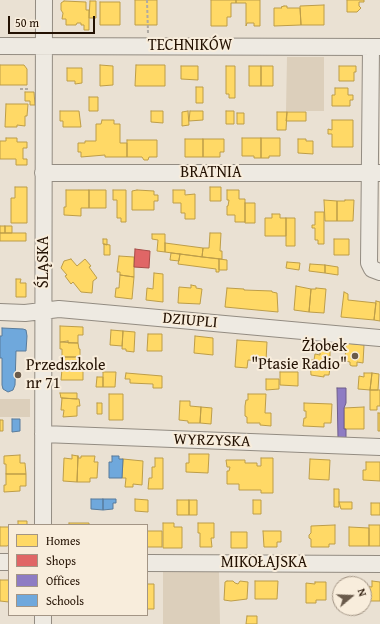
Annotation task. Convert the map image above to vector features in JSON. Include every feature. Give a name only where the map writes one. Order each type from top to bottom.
[{"type":"street","name":"ŚLĄSKA","points":[[43,524],[44,0]]},
{"type":"street","name":"TECHNIKÓW","points":[[0,46],[375,47]]},
{"type":"street","points":[[375,47],[375,173],[369,263],[376,271]]},
{"type":"street","name":"BRATNIA","points":[[43,173],[375,173]]},
{"type":"street","name":"DZIUPLI","points":[[0,312],[22,313],[59,309],[380,338]]},
{"type":"street","name":"WYRZYSKA","points":[[43,434],[380,447]]},
{"type":"street","name":"MIKOŁAJSKA","points":[[148,563],[380,564]]},
{"type":"path","points":[[147,0],[148,35]]},
{"type":"path","points":[[20,89],[27,89]]},
{"type":"shaded area","points":[[287,57],[324,57],[324,111],[286,111]]},
{"type":"shaded area","points":[[0,399],[30,399],[30,417],[0,417]]},
{"type":"shaded area","points":[[163,572],[219,572],[220,624],[163,624]]},
{"type":"building: Homes","points":[[135,0],[157,0],[157,25],[135,25]]},
{"type":"building: Homes","points":[[211,0],[236,0],[236,3],[231,3],[231,17],[227,17],[227,26],[211,26]]},
{"type":"building: Homes","points":[[236,0],[260,0],[260,26],[254,26],[254,23],[247,23],[246,26],[246,3],[236,3]]},
{"type":"building: Homes","points":[[347,0],[364,0],[364,2],[359,2],[359,6],[361,8],[357,12],[347,12]]},
{"type":"building: Homes","points":[[64,1],[86,2],[86,10],[89,10],[89,30],[84,30],[84,25],[81,25],[81,23],[77,23],[76,25],[66,25],[66,19],[62,19],[63,13],[61,10],[61,3]]},
{"type":"building: Homes","points":[[90,1],[96,1],[96,18],[89,18]]},
{"type":"building: Homes","points":[[100,2],[120,2],[120,25],[100,25]]},
{"type":"building: Homes","points":[[324,5],[324,25],[301,25],[300,6]]},
{"type":"building: Homes","points":[[287,6],[287,8],[300,8],[301,25],[274,26],[274,8],[282,8],[281,7]]},
{"type":"building: Homes","points":[[0,65],[24,65],[27,69],[27,85],[0,85]]},
{"type":"building: Homes","points":[[100,65],[113,66],[113,85],[100,86]]},
{"type":"building: Homes","points":[[136,65],[165,65],[165,86],[135,86]]},
{"type":"building: Homes","points":[[181,66],[198,66],[198,80],[181,79]]},
{"type":"building: Homes","points":[[226,66],[235,66],[235,98],[229,98],[229,94],[226,94]]},
{"type":"building: Homes","points":[[249,66],[261,66],[261,86],[249,86]]},
{"type":"building: Homes","points":[[261,66],[273,66],[273,86],[261,86]]},
{"type":"building: Homes","points":[[339,66],[356,66],[354,81],[339,81]]},
{"type":"building: Homes","points":[[67,68],[82,68],[82,83],[75,84],[75,81],[67,81]]},
{"type":"building: Homes","points":[[196,87],[203,87],[203,103],[196,103]]},
{"type":"building: Homes","points":[[335,88],[348,88],[348,95],[353,95],[353,100],[350,100],[350,106],[332,106],[332,95],[335,95]]},
{"type":"building: Homes","points":[[25,92],[34,92],[35,105],[30,105],[30,101],[25,101]]},
{"type":"building: Homes","points":[[89,97],[98,97],[98,111],[89,111]]},
{"type":"building: Homes","points":[[6,104],[28,104],[27,116],[25,116],[25,126],[17,125],[17,127],[5,127]]},
{"type":"building: Homes","points":[[60,111],[79,111],[81,127],[63,127],[63,121],[60,121]]},
{"type":"building: Homes","points":[[151,111],[163,111],[163,123],[151,122]]},
{"type":"building: Homes","points":[[188,111],[189,125],[182,126],[182,112]]},
{"type":"building: Homes","points":[[190,111],[203,111],[203,120],[189,121]]},
{"type":"building: Homes","points":[[226,111],[234,111],[234,124],[226,124]]},
{"type":"building: Homes","points":[[277,112],[287,112],[286,130],[277,130]]},
{"type":"building: Homes","points":[[287,112],[306,112],[306,121],[286,121]]},
{"type":"building: Homes","points":[[237,113],[244,113],[244,124],[237,124]]},
{"type":"building: Homes","points":[[102,120],[114,120],[114,124],[120,124],[120,143],[127,143],[127,157],[105,157],[105,155],[81,157],[81,152],[78,152],[78,143],[85,143],[85,141],[96,141],[96,124],[101,124]]},
{"type":"building: Homes","points":[[332,120],[353,120],[353,147],[332,147],[332,134],[328,134],[328,129],[332,130]]},
{"type":"building: Homes","points":[[6,138],[17,138],[17,142],[27,142],[27,148],[23,148],[23,159],[27,159],[27,165],[16,165],[16,159],[0,159],[0,141],[6,141]]},
{"type":"building: Homes","points":[[242,138],[261,138],[261,158],[254,158],[254,156],[242,156]]},
{"type":"building: Homes","points":[[261,138],[280,138],[280,156],[261,158]]},
{"type":"building: Homes","points":[[185,139],[203,139],[203,157],[185,157]]},
{"type":"building: Homes","points":[[203,139],[224,139],[224,152],[220,152],[220,157],[203,157]]},
{"type":"building: Homes","points":[[298,139],[313,141],[313,154],[298,153]]},
{"type":"building: Homes","points":[[127,140],[157,140],[157,157],[149,157],[148,160],[144,160],[142,157],[127,157]]},
{"type":"building: Homes","points":[[15,187],[27,187],[27,223],[11,223],[11,198],[15,198]]},
{"type":"building: Homes","points":[[210,187],[221,187],[221,201],[210,201]]},
{"type":"building: Homes","points":[[66,190],[89,190],[89,208],[81,208],[81,216],[64,215],[64,207],[66,207]]},
{"type":"building: Homes","points":[[89,190],[106,190],[106,208],[89,208]]},
{"type":"building: Homes","points":[[113,190],[126,190],[126,222],[121,222],[121,218],[117,218],[117,200],[113,200]]},
{"type":"building: Homes","points":[[173,190],[185,190],[185,195],[195,194],[195,219],[185,219],[185,213],[181,213],[181,203],[173,203]]},
{"type":"building: Homes","points":[[227,190],[239,190],[239,199],[245,199],[245,222],[235,222],[235,215],[227,215],[229,200],[227,200]]},
{"type":"building: Homes","points":[[132,191],[154,191],[154,195],[158,195],[158,201],[154,201],[154,210],[132,210]]},
{"type":"building: Homes","points":[[324,200],[337,201],[337,221],[325,221]]},
{"type":"building: Homes","points":[[354,200],[353,221],[337,221],[337,201]]},
{"type":"building: Homes","points":[[245,203],[255,203],[255,223],[245,223]]},
{"type":"building: Homes","points":[[315,212],[324,212],[324,244],[318,244],[318,240],[315,240],[315,228],[312,228],[312,225],[315,225]]},
{"type":"building: Homes","points":[[272,214],[280,214],[280,218],[286,218],[286,236],[265,236],[265,218],[272,218]]},
{"type":"building: Homes","points":[[286,218],[295,218],[295,246],[286,246]]},
{"type":"building: Homes","points":[[0,226],[5,226],[5,233],[0,233]]},
{"type":"building: Homes","points":[[5,226],[12,226],[12,233],[5,233]]},
{"type":"building: Homes","points":[[0,233],[26,233],[26,241],[0,241]]},
{"type":"building: Homes","points":[[210,233],[221,233],[220,251],[222,251],[222,259],[202,257],[203,248],[209,248]]},
{"type":"building: Homes","points":[[152,234],[165,234],[165,252],[157,251],[158,240],[152,239]]},
{"type":"building: Homes","points":[[103,239],[107,239],[107,245],[103,244]]},
{"type":"building: Homes","points":[[334,239],[349,239],[349,255],[334,255]]},
{"type":"building: Homes","points":[[165,243],[203,248],[202,257],[165,252]]},
{"type":"building: Homes","points":[[104,244],[110,245],[110,255],[104,255]]},
{"type":"building: Homes","points":[[171,253],[180,254],[179,261],[170,260]]},
{"type":"building: Homes","points":[[180,254],[219,259],[219,272],[216,272],[216,269],[178,264]]},
{"type":"building: Homes","points":[[119,256],[134,257],[134,277],[120,275],[120,272],[117,272]]},
{"type":"building: Homes","points":[[71,259],[77,266],[85,259],[91,266],[89,267],[97,278],[93,281],[92,293],[81,292],[73,282],[71,284],[65,276],[67,275],[61,268],[64,261]]},
{"type":"building: Homes","points":[[219,259],[227,260],[227,270],[219,270]]},
{"type":"building: Homes","points":[[287,262],[300,263],[299,270],[286,268]]},
{"type":"building: Homes","points":[[310,264],[325,265],[325,273],[309,271]]},
{"type":"building: Homes","points":[[325,265],[338,267],[338,275],[325,273]]},
{"type":"building: Homes","points":[[154,273],[163,274],[163,302],[146,300],[147,288],[153,289]]},
{"type":"building: Homes","points":[[120,275],[134,277],[132,299],[115,297],[116,288],[119,288]]},
{"type":"building: Homes","points":[[16,279],[21,279],[20,283],[26,283],[26,297],[16,297]]},
{"type":"building: Homes","points":[[191,285],[202,289],[200,304],[178,303],[179,287],[191,288]]},
{"type":"building: Homes","points":[[296,286],[311,289],[309,312],[294,310]]},
{"type":"building: Homes","points":[[227,288],[272,291],[277,293],[278,312],[225,307]]},
{"type":"building: Homes","points":[[311,289],[326,289],[324,313],[309,312]]},
{"type":"building: Homes","points":[[344,292],[348,294],[348,300],[376,303],[374,320],[341,317]]},
{"type":"building: Homes","points":[[376,301],[380,302],[380,321],[374,320]]},
{"type":"building: Homes","points":[[60,326],[83,327],[83,335],[78,335],[78,343],[60,342]]},
{"type":"building: Homes","points":[[111,330],[123,331],[122,346],[110,345]]},
{"type":"building: Homes","points":[[123,331],[135,332],[134,352],[122,349]]},
{"type":"building: Homes","points":[[148,334],[162,334],[162,351],[147,351]]},
{"type":"building: Homes","points":[[195,336],[213,338],[213,355],[194,353]]},
{"type":"building: Homes","points":[[237,340],[267,342],[266,361],[248,360],[247,368],[235,367]]},
{"type":"building: Homes","points":[[68,341],[68,343],[78,343],[80,357],[62,357],[60,342]]},
{"type":"building: Homes","points":[[346,343],[364,345],[363,363],[357,362],[357,366],[352,366],[350,365],[350,362],[345,361]]},
{"type":"building: Homes","points":[[320,348],[330,349],[330,360],[332,360],[332,368],[330,368],[329,375],[324,375],[324,377],[311,375],[310,360],[314,360],[315,354],[320,355]]},
{"type":"building: Homes","points":[[62,357],[80,357],[80,370],[62,369]]},
{"type":"building: Homes","points":[[62,369],[83,370],[83,380],[61,380]]},
{"type":"building: Homes","points":[[103,372],[116,372],[115,387],[103,387]]},
{"type":"building: Homes","points":[[280,372],[298,372],[298,386],[280,385]]},
{"type":"building: Homes","points":[[126,373],[162,376],[162,388],[153,388],[153,384],[130,383],[130,379],[125,379]]},
{"type":"building: Homes","points":[[364,373],[372,373],[370,390],[358,389],[359,376],[364,377]]},
{"type":"building: Homes","points":[[372,373],[379,374],[378,390],[370,390]]},
{"type":"building: Homes","points":[[97,377],[103,377],[103,387],[96,387]]},
{"type":"building: Homes","points":[[266,379],[279,379],[279,389],[266,390]]},
{"type":"building: Homes","points":[[370,390],[380,390],[380,406],[377,406],[377,410],[370,410]]},
{"type":"building: Homes","points":[[60,393],[77,393],[77,399],[61,398]]},
{"type":"building: Homes","points":[[109,394],[123,394],[123,420],[109,420]]},
{"type":"building: Homes","points":[[248,394],[266,394],[265,413],[271,413],[271,426],[260,425],[260,423],[247,423],[245,406],[246,400],[248,400]]},
{"type":"building: Homes","points":[[62,398],[79,399],[80,406],[77,406],[77,416],[63,417],[64,410],[61,410]]},
{"type":"building: Homes","points":[[180,401],[190,401],[190,406],[201,407],[200,423],[188,423],[188,421],[179,420]]},
{"type":"building: Homes","points":[[97,403],[102,403],[102,414],[97,414]]},
{"type":"building: Homes","points":[[304,403],[332,404],[331,423],[324,423],[324,427],[303,426],[304,418],[306,418]]},
{"type":"building: Homes","points":[[201,407],[212,408],[211,424],[200,423]]},
{"type":"building: Homes","points":[[364,407],[364,429],[344,429],[344,408]]},
{"type":"building: Homes","points":[[378,413],[380,413],[380,431],[378,431]]},
{"type":"building: Homes","points":[[0,420],[3,420],[3,431],[0,431]]},
{"type":"building: Homes","points":[[189,454],[209,454],[208,473],[186,472],[186,463],[189,463]]},
{"type":"building: Homes","points":[[20,455],[20,463],[25,463],[26,474],[6,474],[4,456]]},
{"type":"building: Homes","points":[[72,455],[78,456],[77,482],[63,481],[64,458],[72,459]]},
{"type":"building: Homes","points":[[78,456],[78,458],[81,458],[81,456],[95,456],[94,462],[98,462],[97,478],[90,478],[90,482],[77,482]]},
{"type":"building: Homes","points":[[155,458],[163,458],[163,489],[148,489],[149,478],[152,478],[152,467],[155,467]]},
{"type":"building: Homes","points":[[261,458],[273,458],[273,493],[261,493],[261,490],[239,490],[239,484],[227,484],[227,471],[229,471],[230,467],[227,467],[226,460],[245,460],[245,463],[257,463],[257,466],[261,466]]},
{"type":"building: Homes","points":[[123,459],[143,461],[142,485],[133,484],[133,487],[125,487],[126,478],[122,478]]},
{"type":"building: Homes","points":[[310,459],[330,460],[329,480],[309,479]]},
{"type":"building: Homes","points":[[366,462],[380,462],[380,481],[363,480],[363,470],[366,470]]},
{"type":"building: Homes","points":[[6,474],[26,474],[26,486],[20,486],[20,491],[4,492],[4,485],[6,485]]},
{"type":"building: Homes","points":[[334,489],[339,489],[339,507],[334,507]]},
{"type":"building: Homes","points":[[135,499],[148,500],[148,512],[135,511]]},
{"type":"building: Homes","points":[[177,500],[189,500],[189,515],[177,515]]},
{"type":"building: Homes","points":[[189,500],[197,500],[197,515],[189,515]]},
{"type":"building: Homes","points":[[253,500],[261,500],[261,514],[253,514]]},
{"type":"building: Homes","points":[[339,502],[352,502],[352,509],[341,509]]},
{"type":"building: Homes","points":[[371,503],[380,503],[380,515],[371,515]]},
{"type":"building: Homes","points":[[18,521],[27,521],[27,524],[18,524]]},
{"type":"building: Homes","points":[[69,523],[89,523],[89,524]]},
{"type":"building: Homes","points":[[163,523],[174,523],[174,527],[182,527],[182,548],[163,548]]},
{"type":"building: Homes","points":[[198,523],[214,523],[214,538],[211,538],[212,547],[200,547]]},
{"type":"building: Homes","points":[[335,525],[335,544],[329,544],[329,547],[311,547],[311,539],[309,538],[309,535],[311,533],[311,526]]},
{"type":"building: Homes","points":[[369,525],[380,525],[380,546],[369,546]]},
{"type":"building: Homes","points":[[0,527],[8,527],[8,546],[0,546]]},
{"type":"building: Homes","points":[[349,527],[369,528],[369,546],[349,546]]},
{"type":"building: Homes","points":[[148,531],[162,531],[162,547],[148,547]]},
{"type":"building: Homes","points":[[263,531],[281,531],[281,542],[277,542],[277,547],[264,547]]},
{"type":"building: Homes","points":[[231,532],[247,532],[247,548],[231,548]]},
{"type":"building: Homes","points":[[0,580],[8,580],[8,602],[0,601]]},
{"type":"building: Homes","points":[[233,581],[238,584],[240,581],[248,582],[247,599],[231,601],[224,600],[225,582]]},
{"type":"building: Homes","points":[[255,581],[278,581],[277,599],[255,599]]},
{"type":"building: Homes","points":[[372,581],[380,582],[380,601],[372,601]]},
{"type":"building: Homes","points":[[315,582],[326,582],[326,600],[316,600],[316,603],[306,603],[306,583],[315,584]]},
{"type":"building: Homes","points":[[148,584],[154,584],[154,609],[148,609]]},
{"type":"building: Homes","points":[[247,616],[257,616],[257,624],[246,624]]},
{"type":"building: Shops","points":[[135,249],[150,251],[149,268],[134,267]]},
{"type":"building: Offices","points":[[337,388],[346,388],[344,429],[346,429],[346,438],[338,438]]},
{"type":"building: Schools","points":[[2,328],[23,329],[26,330],[27,336],[26,351],[16,351],[15,385],[13,390],[8,392],[3,389],[2,385],[0,336],[2,336]]},
{"type":"building: Schools","points":[[12,419],[20,419],[20,431],[12,432]]},
{"type":"building: Schools","points":[[112,456],[119,456],[119,459],[123,459],[122,478],[109,478],[109,462],[112,462]]},
{"type":"building: Schools","points":[[91,499],[103,499],[103,510],[91,509]]},
{"type":"building: Schools","points":[[103,499],[116,499],[116,503],[113,503],[113,509],[103,510]]},
{"type":"place","name":"Żłobek \"Ptasie Radio\"","points":[[355,356]]},
{"type":"place","name":"Przedszkole nr 71","points":[[18,375]]}]
